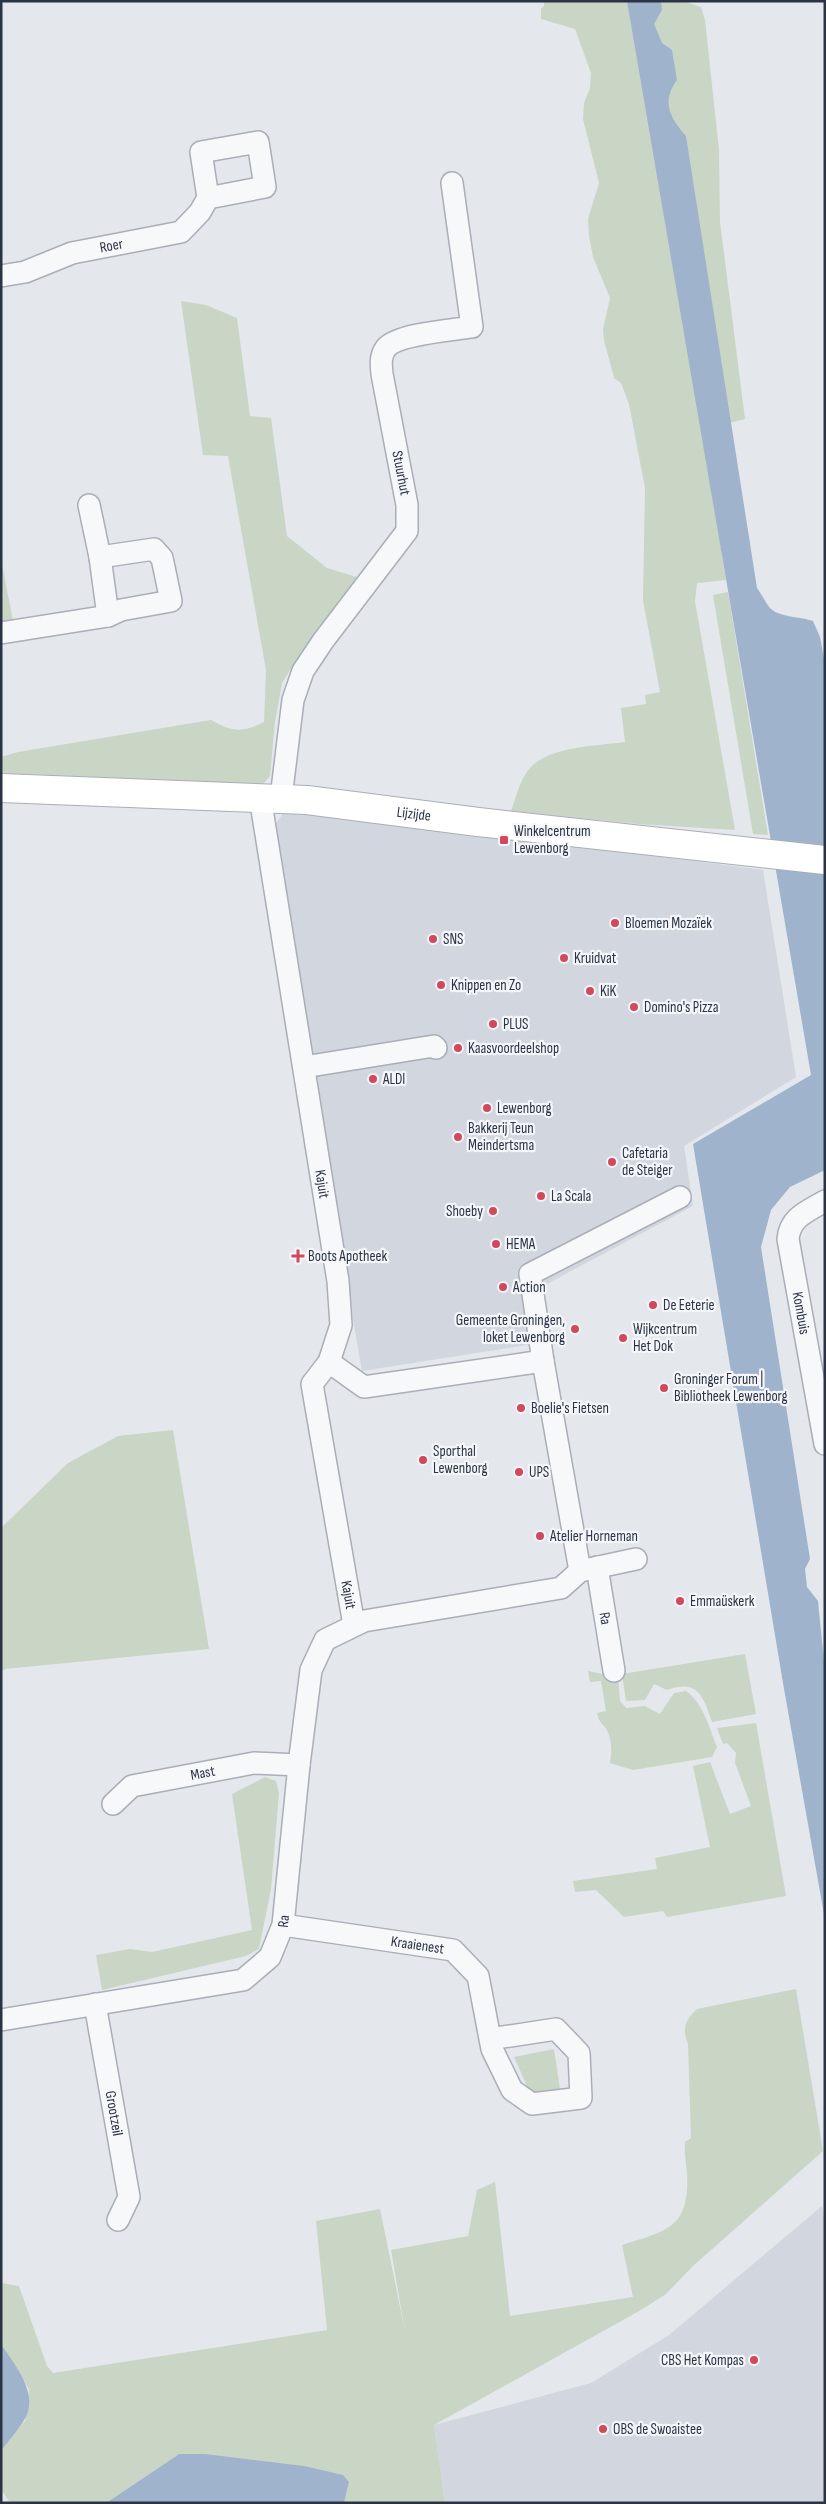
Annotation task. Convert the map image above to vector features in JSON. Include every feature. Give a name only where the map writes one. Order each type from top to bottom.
[{"type":"street","name":"Stuurhut","points":[[271,798],[293,700],[303,670],[407,531],[407,505],[382,374],[381,357],[385,349],[395,341],[472,327],[452,183]]},
{"type":"street","name":"Roer","points":[[1,276],[31,270],[72,253],[181,232],[200,212],[208,198]]},
{"type":"street","points":[[89,505],[100,557],[108,616]]},
{"type":"street","points":[[1,633],[108,616],[121,610],[171,601],[162,558],[154,549],[100,557]]},
{"type":"street","name":"Lijzijde","points":[[1,788],[271,798],[825,860]]},
{"type":"street","name":"Kajuit","points":[[271,798],[304,1066],[338,1281],[341,1325],[329,1362],[312,1384],[354,1625],[364,1621],[561,1588],[589,1569]]},
{"type":"street","points":[[304,1066],[434,1046],[436,1048]]},
{"type":"street","points":[[636,1559],[589,1569],[543,1361],[527,1266],[680,1197]]},
{"type":"street","name":"Kombuis","points":[[825,1201],[794,1220],[788,1239],[825,1444]]},
{"type":"street","points":[[329,1362],[364,1386],[543,1361]]},
{"type":"street","name":"Ra","points":[[589,1569],[614,1671]]},
{"type":"street","name":"Ra","points":[[1,2020],[243,1980],[270,1957],[283,1925],[299,1765],[311,1670],[325,1640],[354,1625]]},
{"type":"street","name":"Mast","points":[[113,1804],[132,1786],[254,1763],[299,1765]]},
{"type":"street","name":"Kraaienest","points":[[283,1925],[454,1950],[478,1976],[490,2039],[492,2049],[512,2090],[532,2104],[581,2098],[579,2052],[556,2028],[490,2039]]},
{"type":"street","name":"Grootzeil","points":[[95,2004],[129,2197],[118,2220]]},
{"type":"shaded area","name":"Winkelcentrum Lewenborg","points":[[287,808],[763,870],[796,1077],[684,1146],[693,1206],[543,1286],[552,1341],[362,1371],[269,833]]},
{"type":"shaded area","points":[[822,2206],[825,2224],[825,2503],[445,2503],[434,2425],[591,2383],[669,2335]]},
{"type":"green space","points":[[544,1],[683,1],[701,7],[705,20],[719,150],[720,222],[745,419],[702,430],[726,580],[697,583],[695,601],[735,830],[638,824],[511,811],[519,788],[530,768],[549,755],[561,751],[625,742],[621,708],[646,704],[645,695],[660,692],[643,600],[645,488],[629,404],[621,383],[614,378],[604,340],[603,329],[610,298],[593,257],[589,236],[588,219],[599,183],[583,119],[584,103],[590,88],[591,73],[575,29],[541,19],[541,9],[544,6]]},
{"type":"green space","points":[[181,301],[206,305],[237,318],[250,416],[271,418],[287,536],[327,568],[360,578],[299,656],[282,683],[275,722],[270,776],[263,784],[1,773],[1,757],[18,752],[211,720],[225,727],[237,730],[264,722],[266,670],[228,456],[203,455]]},
{"type":"green space","points":[[1,559],[14,626],[1,628]]},
{"type":"green space","points":[[728,592],[768,835],[753,834],[713,595]]},
{"type":"green space","points":[[173,1430],[209,1649],[5,1669],[1,1672],[1,1528],[68,1463],[118,1436]]},
{"type":"green space","points":[[745,1654],[756,1714],[712,1722],[706,1704],[698,1692],[686,1687],[667,1690],[654,1684],[645,1700],[626,1701],[622,1674]]},
{"type":"green space","points":[[588,1671],[607,1675],[618,1674],[620,1701],[626,1708],[645,1706],[660,1714],[674,1693],[686,1691],[702,1709],[708,1724],[717,1747],[712,1757],[633,1770],[610,1763],[610,1738],[597,1713],[606,1711],[601,1681],[590,1682]]},
{"type":"green space","points":[[756,1723],[786,1896],[667,1917],[663,1911],[624,1917],[596,1890],[575,1892],[573,1881],[657,1869],[655,1858],[710,1847],[693,1766],[710,1762],[730,1814],[751,1806],[735,1763],[736,1753],[727,1743],[723,1744],[717,1728]]},
{"type":"green space","points":[[265,1777],[276,1781],[279,1793],[271,1889],[259,1949],[246,1956],[102,1990],[96,1955],[130,1949],[152,1952],[252,1930],[232,1794]]},
{"type":"green space","points":[[796,1989],[823,2151],[693,2266],[666,2294],[641,2310],[434,2425],[445,2503],[344,2503],[349,2482],[179,2454],[106,2503],[10,2503],[1,2489],[1,2450],[25,2421],[29,2389],[1,2344],[1,2283],[19,2286],[47,2366],[53,2373],[327,2330],[316,2221],[380,2209],[405,2331],[391,2250],[468,2236],[477,2190],[495,2182],[510,2316],[633,2297],[622,2245],[652,2236],[672,2224],[680,2216],[687,2191],[685,2142],[691,2138],[688,2044],[685,2033],[687,2021],[697,2009]]},
{"type":"green space","points":[[554,2049],[560,2089],[531,2095],[514,2057]]},
{"type":"water","points":[[627,1],[661,1],[662,10],[654,24],[662,43],[672,50],[677,80],[669,96],[670,110],[676,123],[686,136],[757,588],[774,611],[813,621],[820,637],[825,664],[825,1170],[790,1187],[771,1210],[761,1247],[810,1559],[805,1569],[807,1587],[818,1601],[825,1671],[825,1920],[783,1683],[693,1144],[811,1075]]},
{"type":"water","points":[[1,2344],[24,2382],[29,2402],[28,2412],[23,2422],[1,2451]]},
{"type":"water","points":[[179,2454],[205,2454],[304,2466],[343,2475],[349,2482],[344,2503],[106,2503]]},
{"type":"place","name":"Winkelcentrum Lewenborg","points":[[504,840]]},
{"type":"place","name":"Bloemen Mozaïek","points":[[615,923]]},
{"type":"place","name":"SNS","points":[[433,939]]},
{"type":"place","name":"Kruidvat","points":[[564,958]]},
{"type":"place","name":"Knippen en Zo","points":[[441,985]]},
{"type":"place","name":"KiK","points":[[590,991]]},
{"type":"place","name":"Domino's Pizza","points":[[634,1007]]},
{"type":"place","name":"PLUS","points":[[493,1024]]},
{"type":"place","name":"Kaasvoordeelshop","points":[[458,1048]]},
{"type":"place","name":"ALDI","points":[[373,1079]]},
{"type":"place","name":"Lewenborg","points":[[487,1108]]},
{"type":"place","name":"Bakkerij Teun Meindertsma","points":[[458,1137]]},
{"type":"place","name":"Cafetaria de Steiger","points":[[612,1162]]},
{"type":"place","name":"La Scala","points":[[541,1196]]},
{"type":"place","name":"Shoeby","points":[[493,1211]]},
{"type":"place","name":"HEMA","points":[[496,1244]]},
{"type":"place","name":"Boots Apotheek","points":[[298,1256]]},
{"type":"place","name":"Action","points":[[503,1287]]},
{"type":"place","name":"De Eeterie","points":[[653,1305]]},
{"type":"place","name":"Gemeente Groningen, loket Lewenborg","points":[[575,1329]]},
{"type":"place","name":"Wijkcentrum Het Dok","points":[[623,1338]]},
{"type":"place","name":"Groninger Forum | Bibliotheek Lewenborg","points":[[664,1388]]},
{"type":"place","name":"Boelie's Fietsen","points":[[521,1408]]},
{"type":"place","name":"Sporthal Lewenborg","points":[[423,1460]]},
{"type":"place","name":"UPS","points":[[519,1472]]},
{"type":"place","name":"Atelier Horneman","points":[[540,1536]]},
{"type":"place","name":"Emmaüskerk","points":[[680,1601]]},
{"type":"place","name":"CBS Het Kompas","points":[[754,2360]]},
{"type":"place","name":"OBS de Swoaistee","points":[[603,2429]]}]
